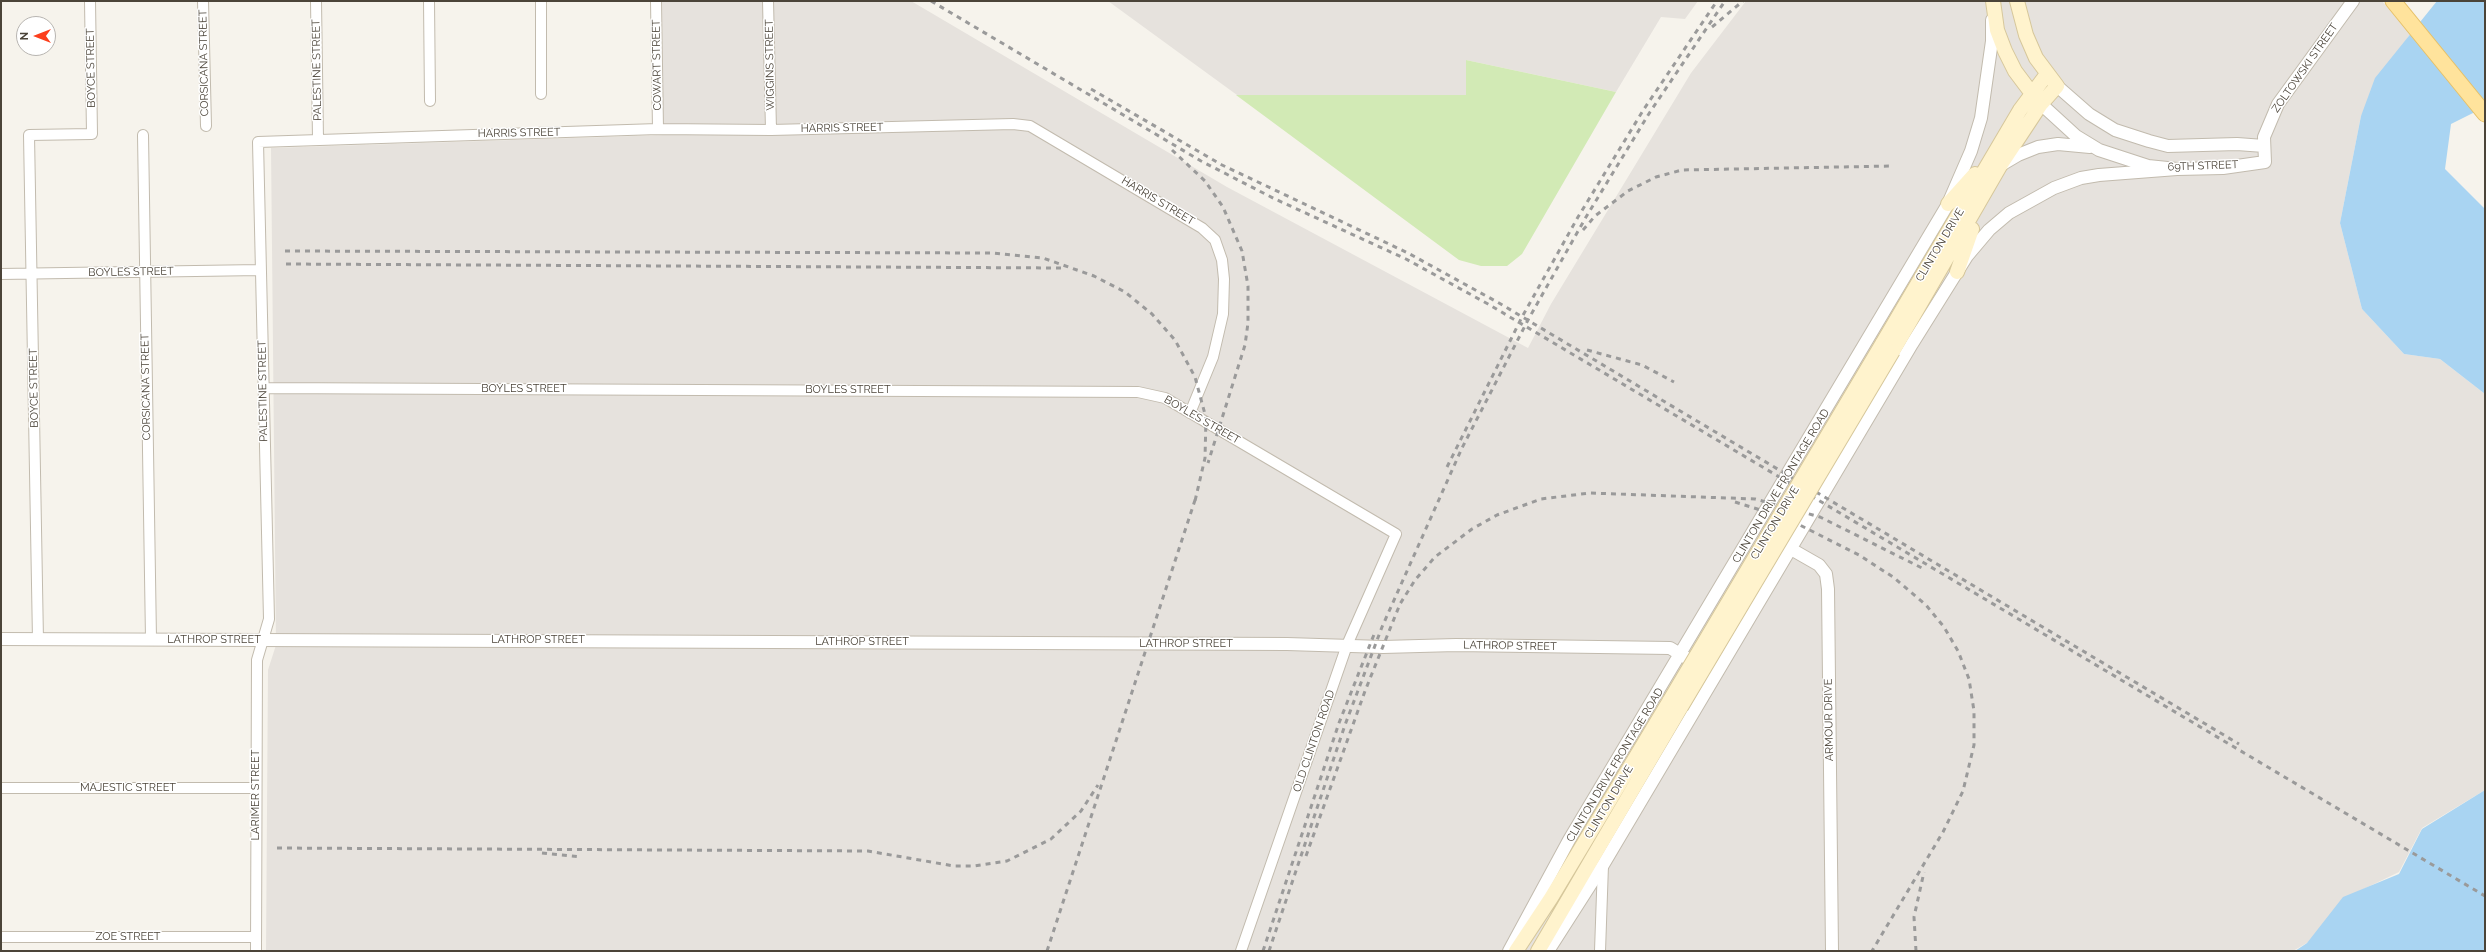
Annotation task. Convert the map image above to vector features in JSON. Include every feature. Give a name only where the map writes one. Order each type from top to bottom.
[{"type":"main road","points":[[1992,1],[1997,30],[2005,51],[2015,71],[2036,98]]},
{"type":"main road","points":[[2017,1],[2031,46],[2047,74],[2057,86]]},
{"type":"main road","points":[[2393,1],[2485,114]]},
{"type":"main road","name":"CLINTON DRIVE","points":[[1538,951],[1675,704],[1887,348],[1987,189],[2036,98],[2047,74]]},
{"type":"main road","name":"CLINTON DRIVE","points":[[1887,348],[1998,147],[2036,98],[2057,86]]},
{"type":"main road","points":[[1948,204],[1998,147]]},
{"type":"main road","points":[[1957,272],[1987,189]]},
{"type":"main road","name":"CLINTON DRIVE","points":[[1516,951],[1675,704]]},
{"type":"street","name":"BOYCE STREET","points":[[38,640],[29,135],[92,134],[90,1]]},
{"type":"street","name":"CORSICANA STREET","points":[[203,1],[206,126]]},
{"type":"street","name":"PALESTINE STREET","points":[[316,1],[318,139]]},
{"type":"street","points":[[429,1],[430,101]]},
{"type":"street","points":[[541,1],[541,94]]},
{"type":"street","name":"COWART STREET","points":[[656,1],[658,129]]},
{"type":"street","name":"WIGGINS STREET","points":[[768,1],[771,130]]},
{"type":"street","name":"CLINTON DRIVE FRONTAGE ROAD","points":[[1509,951],[1569,840],[1681,655],[1948,204],[1971,151],[1981,118],[1992,41],[1992,1]]},
{"type":"street","name":"ZOLTOWSKI STREET","points":[[2265,162],[2264,146],[2266,131],[2278,104],[2352,1]]},
{"type":"street","name":"69TH STREET","points":[[2057,86],[2089,114],[2115,130],[2149,141],[2168,146],[2237,144],[2264,146]]},
{"type":"street","name":"69TH STREET","points":[[2036,98],[2070,132],[2099,150],[2148,166],[2177,170],[2224,168],[2265,162]]},
{"type":"street","name":"HARRIS STREET","points":[[258,142],[658,129],[771,130],[1013,124],[1030,126],[1202,228],[1215,240],[1219,250],[1224,279],[1224,309],[1214,357],[1190,413]]},
{"type":"street","name":"CORSICANA STREET","points":[[143,135],[151,639]]},
{"type":"street","name":"PALESTINE STREET","points":[[258,142],[269,619],[263,640]]},
{"type":"street","points":[[2000,166],[2032,149],[2058,144],[2079,145],[2099,150]]},
{"type":"street","points":[[1548,951],[1603,865],[1790,548],[1957,272],[1989,230],[2009,213],[2054,188],[2081,178],[2099,175],[2177,170]]},
{"type":"street","name":"BOYLES STREET","points":[[1,274],[260,270]]},
{"type":"street","name":"BOYLES STREET","points":[[263,388],[1138,392],[1165,398],[1396,534]]},
{"type":"street","name":"ARMOUR DRIVE","points":[[1756,528],[1819,565],[1826,574],[1828,589],[1832,951]]},
{"type":"street","name":"OLD CLINTON ROAD","points":[[1241,951],[1347,646],[1396,534]]},
{"type":"street","name":"LATHROP STREET","points":[[1,639],[1670,648],[1715,675]]},
{"type":"street","name":"LARIMER STREET","points":[[256,951],[255,788],[257,660],[263,640]]},
{"type":"street","name":"MAJESTIC STREET","points":[[1,788],[255,788]]},
{"type":"street","points":[[1600,951],[1603,865]]},
{"type":"street","name":"ZOE STREET","points":[[1,936],[256,937]]},
{"type":"shaded area","points":[[662,1],[911,1],[1227,187],[1528,348],[1551,304],[1691,73],[1746,1],[2382,1],[2410,34],[2361,116],[2340,223],[2362,309],[2404,354],[2440,359],[2485,394],[2485,790],[2422,828],[2399,872],[2345,898],[2310,941],[2293,951],[266,951],[268,670],[276,645],[271,148],[663,135]]},
{"type":"shaded area","points":[[1108,1],[1698,1],[1685,19],[1661,17],[1616,92],[1466,60],[1467,95],[1237,95]]},
{"type":"green space","points":[[1466,60],[1616,92],[1522,254],[1507,266],[1481,266],[1459,260],[1236,95],[1466,95]]},
{"type":"water","points":[[2437,1],[2485,1],[2485,107],[2451,124],[2445,169],[2485,209],[2485,394],[2440,359],[2404,354],[2362,309],[2340,223],[2361,116],[2375,78]]},
{"type":"water","points":[[2485,790],[2485,951],[2295,951],[2307,943],[2343,897],[2399,874],[2422,829]]},
{"type":"railway","points":[[931,1],[1201,161],[1275,199],[1406,259],[1488,304],[2485,896]]},
{"type":"railway","points":[[1447,467],[1522,317],[1578,217],[1644,109],[1717,1]]},
{"type":"railway","points":[[1269,951],[1345,725],[1382,627],[1462,448],[1528,320],[1586,217],[1650,112],[1725,1]]},
{"type":"railway","points":[[1712,27],[1743,1]]},
{"type":"railway","points":[[1091,89],[1222,165],[1408,253],[1499,303],[2239,744]]},
{"type":"railway","points":[[1172,150],[1205,181],[1223,207],[1242,251],[1248,286],[1248,323],[1245,345],[1208,463]]},
{"type":"railway","points":[[1583,230],[1595,216],[1628,191],[1656,177],[1682,170],[1892,166]]},
{"type":"railway","points":[[285,251],[993,253],[1043,258],[1094,276],[1125,292],[1152,314],[1175,340],[1195,377],[1206,418],[1205,458],[1195,501]]},
{"type":"railway","points":[[286,264],[1063,268]]},
{"type":"railway","points":[[1587,350],[1642,365],[1674,382]]},
{"type":"railway","points":[[1306,856],[1365,691],[1400,604],[1415,580],[1435,557],[1472,529],[1497,515],[1541,499],[1590,493],[1755,499],[1820,517],[1922,568]]},
{"type":"railway","points":[[1047,951],[1196,497]]},
{"type":"railway","points":[[1735,502],[1786,518],[1859,555],[1893,577],[1926,605],[1944,627],[1958,651],[1969,679],[1974,711],[1974,745],[1963,791],[1943,832],[1872,951]]},
{"type":"railway","points":[[1263,951],[1339,723],[1375,632]]},
{"type":"railway","points":[[277,848],[868,851],[954,866],[974,866],[1007,861],[1051,839],[1081,811],[1098,785]]},
{"type":"railway","points":[[542,853],[581,857]]},
{"type":"railway","points":[[1916,951],[1914,917],[1924,872]]}]
